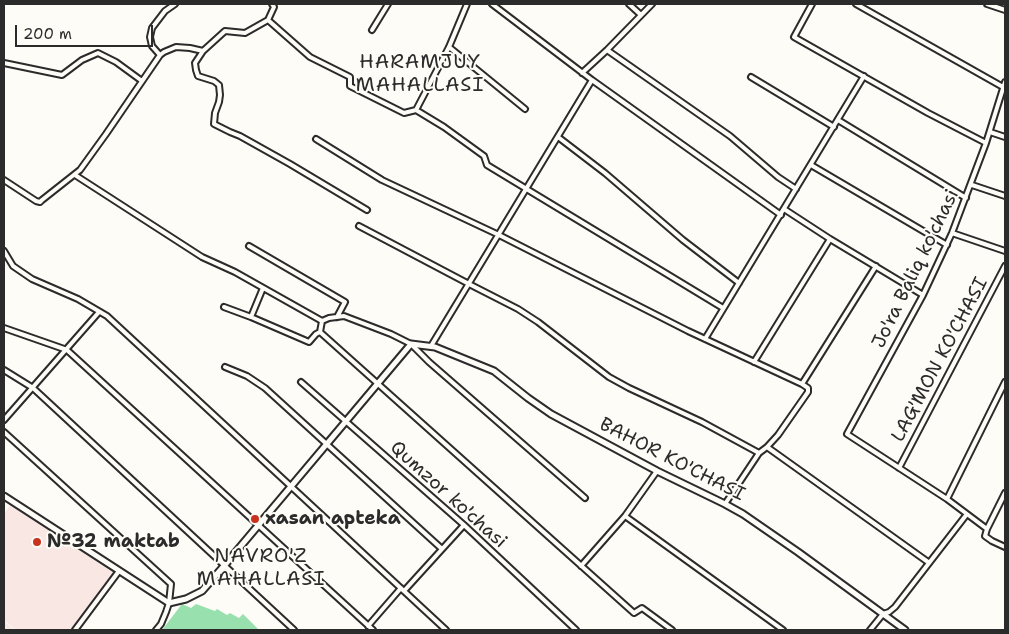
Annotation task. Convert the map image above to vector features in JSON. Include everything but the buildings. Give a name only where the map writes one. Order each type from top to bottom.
[{"type":"street","points":[[160,55],[152,46],[150,37],[152,28],[166,11],[175,4]]},
{"type":"street","points":[[272,4],[274,6],[268,20],[245,33],[225,31],[203,51],[195,63],[198,76],[219,85],[220,95],[214,124],[273,154],[367,210]]},
{"type":"street","points":[[372,30],[388,4]]},
{"type":"street","points":[[416,110],[449,47],[467,4]]},
{"type":"street","points":[[492,4],[582,73],[781,214]]},
{"type":"street","points":[[629,4],[641,15]]},
{"type":"street","points":[[582,73],[652,4]]},
{"type":"street","points":[[812,4],[794,37],[986,143]]},
{"type":"street","points":[[856,4],[1005,84]]},
{"type":"street","points":[[987,4],[1005,10]]},
{"type":"street","points":[[268,20],[310,57],[350,78],[350,86],[404,113],[416,110],[444,127],[484,156],[488,165],[723,308]]},
{"type":"street","points":[[4,180],[40,202],[80,170],[160,55],[176,47],[203,51]]},
{"type":"street","points":[[449,47],[525,109]]},
{"type":"street","points":[[607,50],[730,136],[778,177],[796,189]]},
{"type":"street","points":[[4,63],[62,75],[82,60],[98,53],[116,62],[142,81]]},
{"type":"street","points":[[705,339],[864,76]]},
{"type":"street","points":[[751,77],[834,127]]},
{"type":"street","points":[[431,346],[592,80]]},
{"type":"street","name":"Jo'ra Baliq ko'chasi","points":[[899,468],[847,434],[924,295],[947,245],[972,185],[1005,84]]},
{"type":"street","points":[[838,120],[966,198]]},
{"type":"street","points":[[990,132],[1005,137]]},
{"type":"street","points":[[558,136],[605,173],[683,240],[740,282]]},
{"type":"street","points":[[316,139],[382,180],[499,235],[705,339],[808,388],[808,392],[778,434],[759,453],[725,504]]},
{"type":"street","points":[[811,165],[947,245]]},
{"type":"street","points":[[75,175],[202,257],[235,272],[322,321],[344,316],[391,334],[411,344],[429,362],[585,498]]},
{"type":"street","points":[[972,185],[1005,196]]},
{"type":"street","points":[[784,209],[924,295]]},
{"type":"street","points":[[359,226],[518,308],[609,377],[702,422],[759,453]]},
{"type":"street","points":[[952,233],[1005,251]]},
{"type":"street","points":[[754,362],[830,239]]},
{"type":"street","points":[[248,246],[345,302],[337,317]]},
{"type":"street","points":[[4,251],[13,266],[32,278],[78,299],[107,316],[446,630]]},
{"type":"street","points":[[802,384],[876,266]]},
{"type":"street","name":"LAG'MON KO'CHASI","points":[[899,468],[1005,266]]},
{"type":"street","points":[[251,317],[263,288]]},
{"type":"street","points":[[224,307],[309,342],[320,332],[322,321]]},
{"type":"street","points":[[4,420],[99,312]]},
{"type":"street","points":[[4,328],[66,350],[373,630]]},
{"type":"street","points":[[320,332],[634,613],[642,608],[672,630]]},
{"type":"street","points":[[4,504],[6,498],[169,603],[186,599],[202,591],[411,344]]},
{"type":"street","name":"BAHOR KO'CHASI","points":[[411,344],[435,347],[494,371],[551,414],[657,471],[743,514],[905,630]]},
{"type":"street","points":[[225,367],[247,376],[265,388],[442,549]]},
{"type":"street","points":[[4,370],[33,388],[294,630]]},
{"type":"street","name":"Qumzor ko'chasi","points":[[301,382],[464,525],[576,630]]},
{"type":"street","points":[[947,499],[1005,382]]},
{"type":"street","points":[[4,432],[171,584],[169,603],[161,624],[156,630]]},
{"type":"street","points":[[767,447],[928,562]]},
{"type":"street","points":[[899,468],[947,499],[987,529]]},
{"type":"street","points":[[581,566],[626,516],[657,471]]},
{"type":"street","points":[[1005,493],[987,529],[986,536],[992,542],[1005,547]]},
{"type":"street","points":[[870,630],[883,614],[889,612],[895,606],[967,514]]},
{"type":"street","points":[[626,516],[783,630]]},
{"type":"street","points":[[368,626],[464,525]]},
{"type":"street","points":[[75,630],[119,571]]},
{"type":"shaded area","name":"№32 maktab","points":[[11,504],[115,571],[72,630],[4,630],[4,621],[15,629],[4,620],[4,514]]},
{"type":"green space","points":[[182,604],[191,608],[196,604],[215,611],[217,609],[227,615],[230,613],[239,618],[243,614],[259,630],[162,630]]},
{"type":"place","name":"xasan apteka","points":[[255,519]]},
{"type":"place","name":"№32 maktab","points":[[37,542]]},
{"type":"district","name":"HARAMJUY MAHALLASI","points":[[420,74]]},
{"type":"district","name":"NAVRO'Z MAHALLASI","points":[[261,568]]}]
